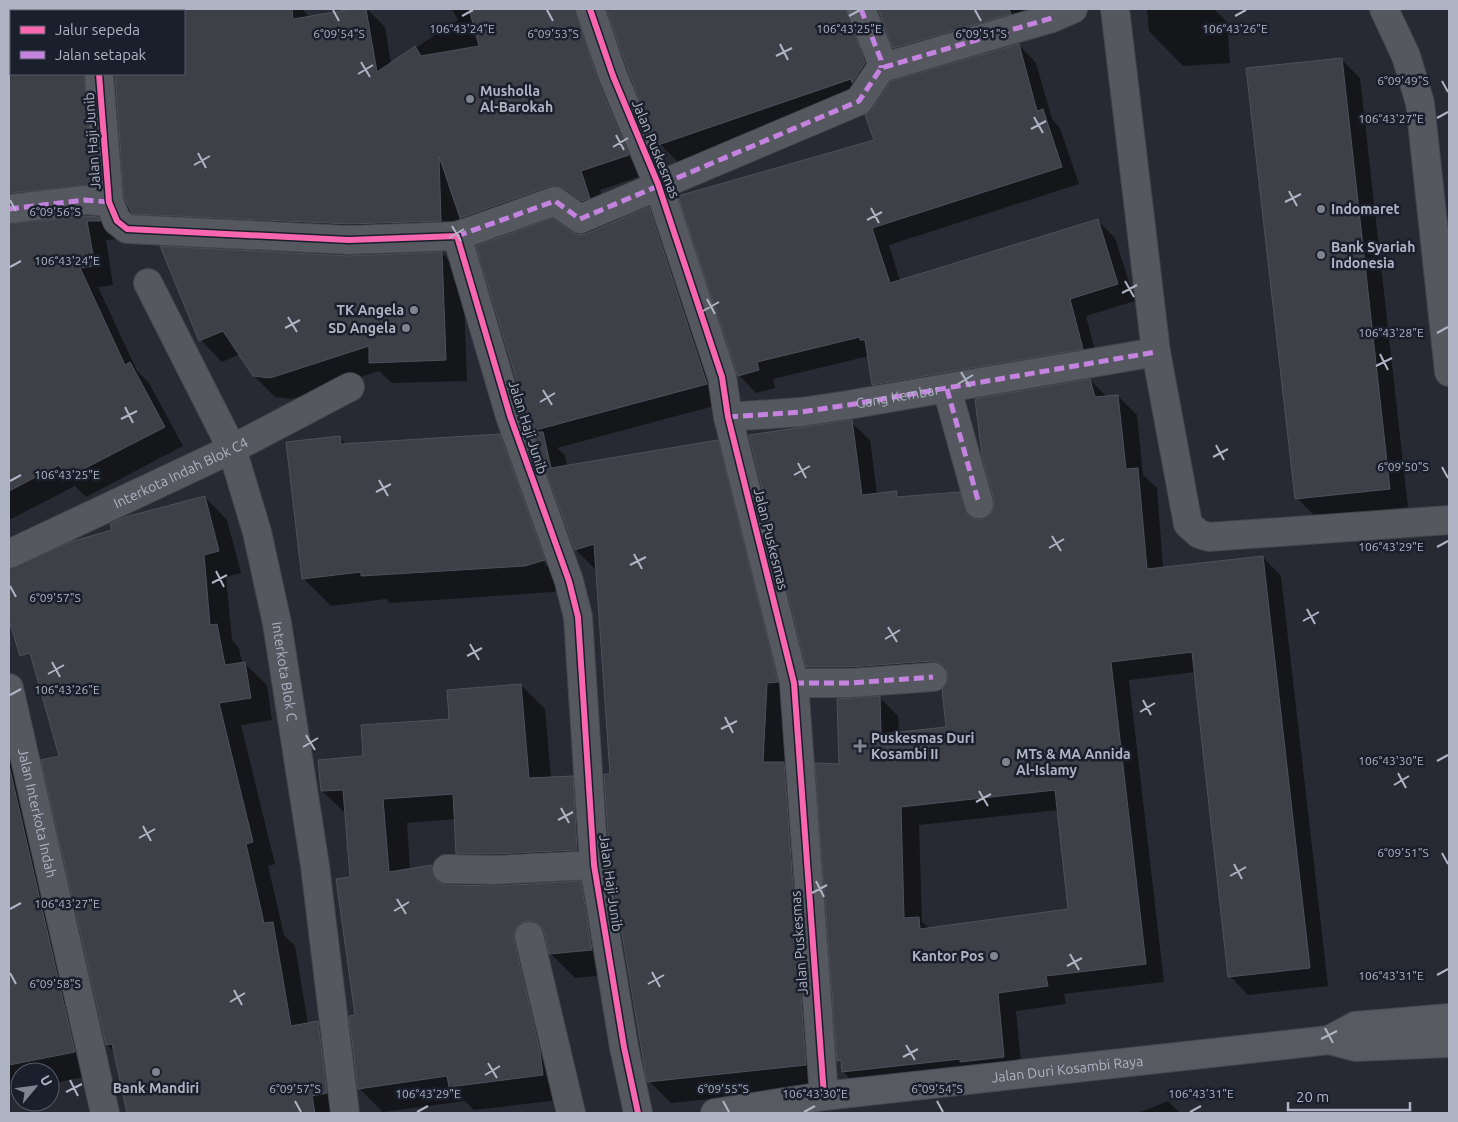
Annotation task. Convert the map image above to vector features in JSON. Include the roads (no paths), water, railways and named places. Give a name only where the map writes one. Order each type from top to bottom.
[{"type":"main road","name":"Jalan Duri Kosambi Raya","points":[[715,1113],[824,1096],[1330,1040],[1355,1026],[1449,1027]]},
{"type":"street","name":"Jalan Puskesmas","points":[[590,9],[613,76],[658,184],[722,377],[728,417],[794,684],[824,1096]]},
{"type":"street","points":[[457,236],[555,201],[580,219],[658,184],[859,100],[881,68],[881,60],[861,9]]},
{"type":"street","points":[[881,68],[1052,18],[1073,9]]},
{"type":"street","points":[[1115,9],[1156,352],[1188,524],[1199,534],[1209,537],[1449,520]]},
{"type":"street","points":[[1384,9],[1406,56],[1420,103],[1449,372]]},
{"type":"street","name":"Jalan Haji Junib","points":[[99,75],[109,202],[117,221],[127,229],[349,240],[457,236],[510,416],[569,581],[578,617],[594,864],[624,1047],[638,1113]]},
{"type":"street","points":[[9,209],[85,200],[109,202]]},
{"type":"street","name":"Interkota Blok C","points":[[148,283],[232,449],[257,532],[277,623],[316,866],[345,1113]]},
{"type":"street","name":"Gang Kembar","points":[[728,417],[801,412],[947,389],[1156,352]]},
{"type":"street","name":"Interkota Indah Blok C4","points":[[9,554],[232,449],[350,387]]},
{"type":"street","points":[[947,389],[980,504]]},
{"type":"street","points":[[794,684],[850,683],[934,677]]},
{"type":"street","name":"Jalan Interkota Indah","points":[[9,688],[105,1113]]},
{"type":"street","points":[[446,869],[495,870],[594,864]]},
{"type":"street","points":[[529,936],[571,1113]]},
{"type":"place","name":"Musholla Al-Barokah","points":[[470,99]]},
{"type":"place","name":"Indomaret","points":[[1321,209]]},
{"type":"place","name":"Bank Syariah Indonesia","points":[[1321,255]]},
{"type":"place","name":"TK Angela","points":[[414,310]]},
{"type":"place","name":"SD Angela","points":[[406,328]]},
{"type":"place","name":"Puskesmas Duri Kosambi II","points":[[860,746]]},
{"type":"place","name":"MTs & MA Annida Al-Islamy","points":[[1006,762]]},
{"type":"place","name":"Kantor Pos","points":[[994,956]]},
{"type":"place","name":"Bank Mandiri","points":[[156,1072]]}]
